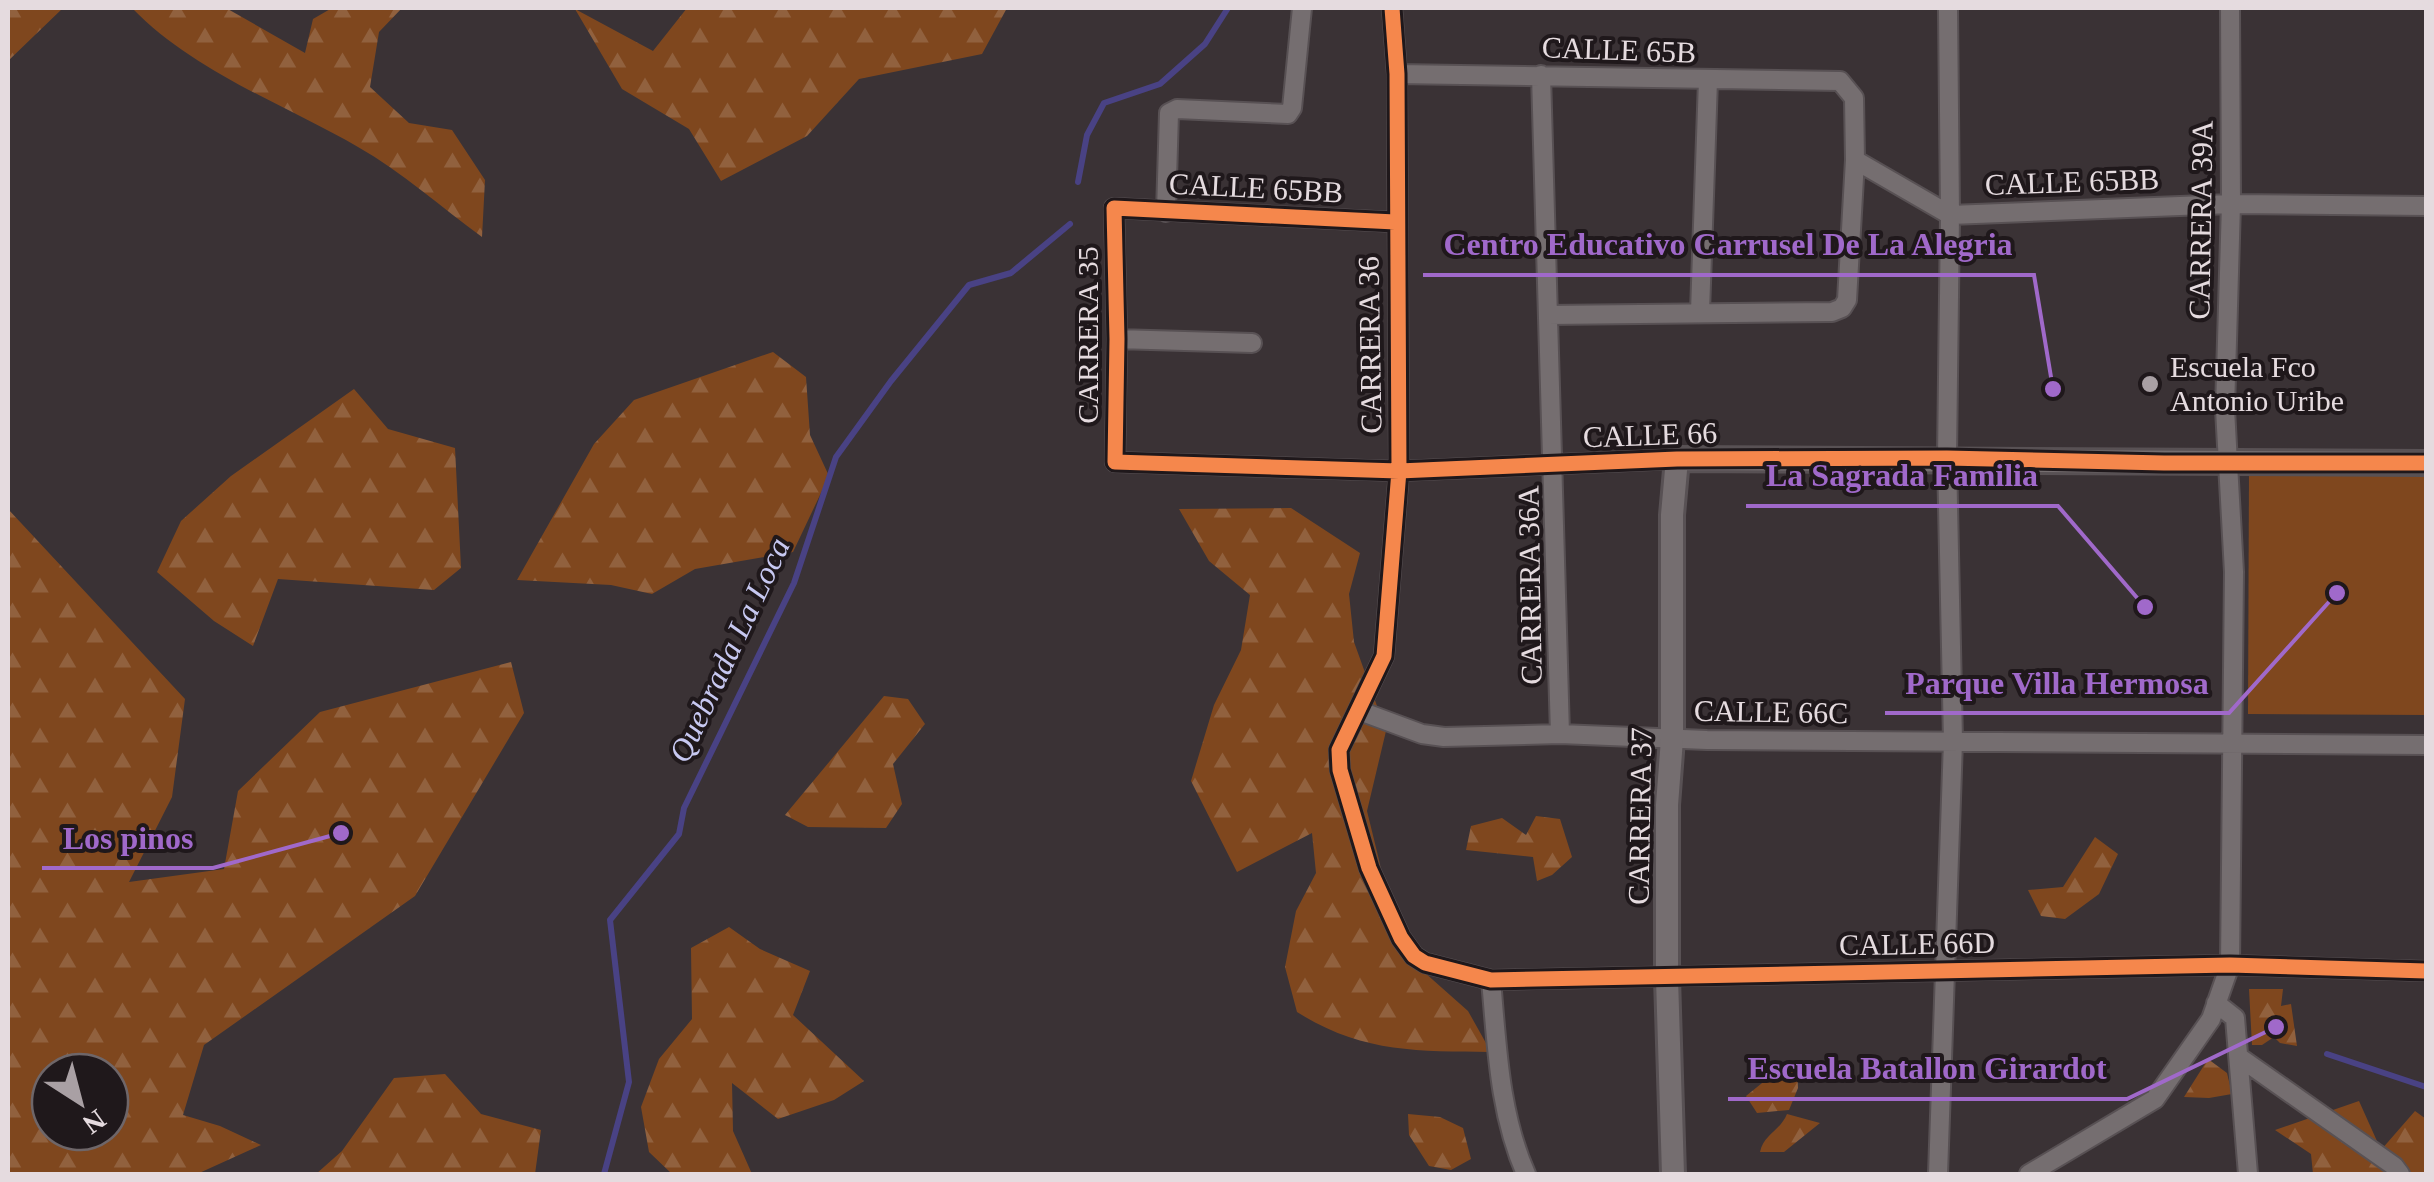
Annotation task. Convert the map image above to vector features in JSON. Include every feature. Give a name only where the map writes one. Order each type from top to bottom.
[{"type":"street","points":[[1166,212],[1170,113],[1177,109],[1288,114],[1292,108],[1302,8]]},
{"type":"street","name":"CARRERA 36","points":[[1392,8],[1397,74],[1399,471],[1384,656],[1339,750],[1340,770],[1369,868],[1414,956]]},
{"type":"street","points":[[1938,1174],[1952,742],[1948,8]]},
{"type":"street","name":"CARRERA 39A","points":[[2029,1174],[2156,1099],[2211,1019],[2230,965],[2234,572],[2225,410],[2231,204],[2230,8]]},
{"type":"street","name":"CALLE 65B","points":[[1397,74],[1840,80],[1854,98],[1855,160]]},
{"type":"street","name":"CARRERA 36A","points":[[1542,75],[1560,734]]},
{"type":"street","points":[[1700,312],[1708,80]]},
{"type":"street","points":[[1548,315],[1832,312],[1842,308],[1848,300],[1855,160]]},
{"type":"street","name":"CALLE 65BB","points":[[1855,160],[1950,216],[2231,204],[2426,206]]},
{"type":"street","name":"CALLE 65BB","points":[[1114,208],[1396,222]]},
{"type":"street","name":"CARRERA 35","points":[[1114,208],[1118,339],[1115,462]]},
{"type":"street","name":"CARRERA 35","points":[[1118,339],[1252,343]]},
{"type":"street","name":"CALLE 66","points":[[1115,462],[1399,471],[1677,459],[2426,464]]},
{"type":"street","name":"CARRERA 37","points":[[1673,1174],[1667,805],[1672,739],[1672,515],[1677,459]]},
{"type":"street","name":"CALLE 66C","points":[[1360,712],[1422,734],[1444,737],[1560,734],[1672,739],[2426,745]]},
{"type":"street","name":"CALLE 66D","points":[[1414,956],[1425,964],[1491,980],[2230,965],[2426,971]]},
{"type":"street","points":[[1491,980],[1500,1080],[1514,1148],[1526,1174]]},
{"type":"street","points":[[2216,1003],[2235,1018],[2248,1174]]},
{"type":"street","points":[[2239,1057],[2400,1174]]},
{"type":"green space","points":[[8,8],[63,8],[8,61]]},
{"type":"green space","points":[[132,8],[226,8],[305,53],[313,19],[332,8],[402,8],[379,32],[370,87],[409,123],[452,130],[485,180],[482,237],[374,157],[211,68],[182,50]]},
{"type":"green space","points":[[687,8],[1007,8],[982,54],[859,79],[807,136],[721,181],[689,129],[622,89],[575,9],[653,51]]},
{"type":"green space","points":[[773,352],[806,377],[810,435],[829,476],[793,552],[695,569],[652,594],[611,585],[517,580],[594,444],[634,400]]},
{"type":"green space","points":[[354,389],[388,429],[455,448],[461,568],[434,590],[278,579],[253,646],[214,621],[157,572],[181,521],[231,476]]},
{"type":"green space","points":[[2249,469],[2426,472],[2426,715],[2248,714]]},
{"type":"green space","points":[[1291,508],[1360,553],[1349,594],[1354,642],[1386,731],[1367,811],[1380,864],[1385,924],[1424,972],[1468,1011],[1491,1052],[1390,1047],[1344,1035],[1297,1012],[1285,967],[1296,911],[1316,873],[1312,833],[1237,872],[1191,781],[1214,705],[1241,650],[1250,595],[1209,561],[1179,509]]},
{"type":"green space","points":[[8,509],[185,699],[172,797],[129,882],[224,869],[238,791],[320,712],[511,662],[524,713],[415,896],[204,1045],[183,1115],[220,1126],[261,1145],[197,1174],[8,1174]]},
{"type":"green space","points":[[884,696],[908,699],[925,724],[893,764],[902,804],[886,828],[808,827],[785,815]]},
{"type":"green space","points":[[1536,816],[1560,819],[1572,857],[1552,875],[1537,881],[1533,857],[1466,850],[1471,826],[1502,818],[1526,835]]},
{"type":"green space","points":[[2095,837],[2118,854],[2099,894],[2065,919],[2041,916],[2028,890],[2063,887]]},
{"type":"green space","points":[[729,927],[760,949],[810,971],[793,1015],[864,1081],[834,1100],[778,1119],[732,1083],[733,1131],[752,1174],[672,1174],[649,1152],[641,1107],[659,1059],[692,1019],[691,948]]},
{"type":"green space","points":[[2249,989],[2283,989],[2281,1006],[2291,1004],[2297,1046],[2280,1043],[2274,1037],[2262,1045],[2252,1045]]},
{"type":"green space","points":[[2208,1059],[2227,1073],[2232,1094],[2184,1097]]},
{"type":"green space","points":[[1775,1066],[1797,1066],[1798,1088],[1789,1110],[1757,1113],[1746,1096],[1772,1075]]},
{"type":"green space","points":[[445,1074],[481,1114],[541,1130],[535,1174],[316,1174],[342,1151],[394,1078]]},
{"type":"green space","points":[[2359,1101],[2381,1150],[2415,1111],[2426,1119],[2426,1174],[2313,1174],[2311,1154],[2275,1130]]},
{"type":"green space","points":[[1408,1114],[1440,1117],[1463,1128],[1471,1159],[1451,1170],[1429,1166],[1409,1135]]},
{"type":"green space","points":[[1787,1114],[1820,1123],[1784,1152],[1760,1152],[1765,1141]]},
{"type":"waterway","name":"Quebrada La Loca","points":[[1078,182],[1087,135],[1104,103],[1160,84],[1205,44],[1228,8]]},
{"type":"waterway","name":"Quebrada La Loca","points":[[604,1174],[629,1082],[610,920],[679,834],[684,808],[794,583],[836,457],[969,285],[1011,273],[1070,224]]},
{"type":"waterway","points":[[2327,1054],[2426,1087]]},
{"type":"cycle path","points":[[1392,8],[1397,74],[1399,471],[1384,656],[1339,750],[1340,770],[1369,868],[1401,938],[1414,956],[1425,963],[1491,980],[2230,965],[2426,971]]},
{"type":"cycle path","points":[[1395,222],[1114,208],[1115,462],[1399,471],[1677,459],[2426,463]]},
{"type":"place","name":"Escuela Fco Antonio Uribe","points":[[2150,384]]},
{"type":"place","name":"Centro Educativo Carrusel De La Alegria","points":[[2053,389]]},
{"type":"place","name":"Parque Villa Hermosa","points":[[2337,593]]},
{"type":"place","name":"La Sagrada Familia","points":[[2145,607]]},
{"type":"place","name":"Los pinos","points":[[341,833]]},
{"type":"place","name":"Escuela Batallon Girardot","points":[[2276,1027]]}]
